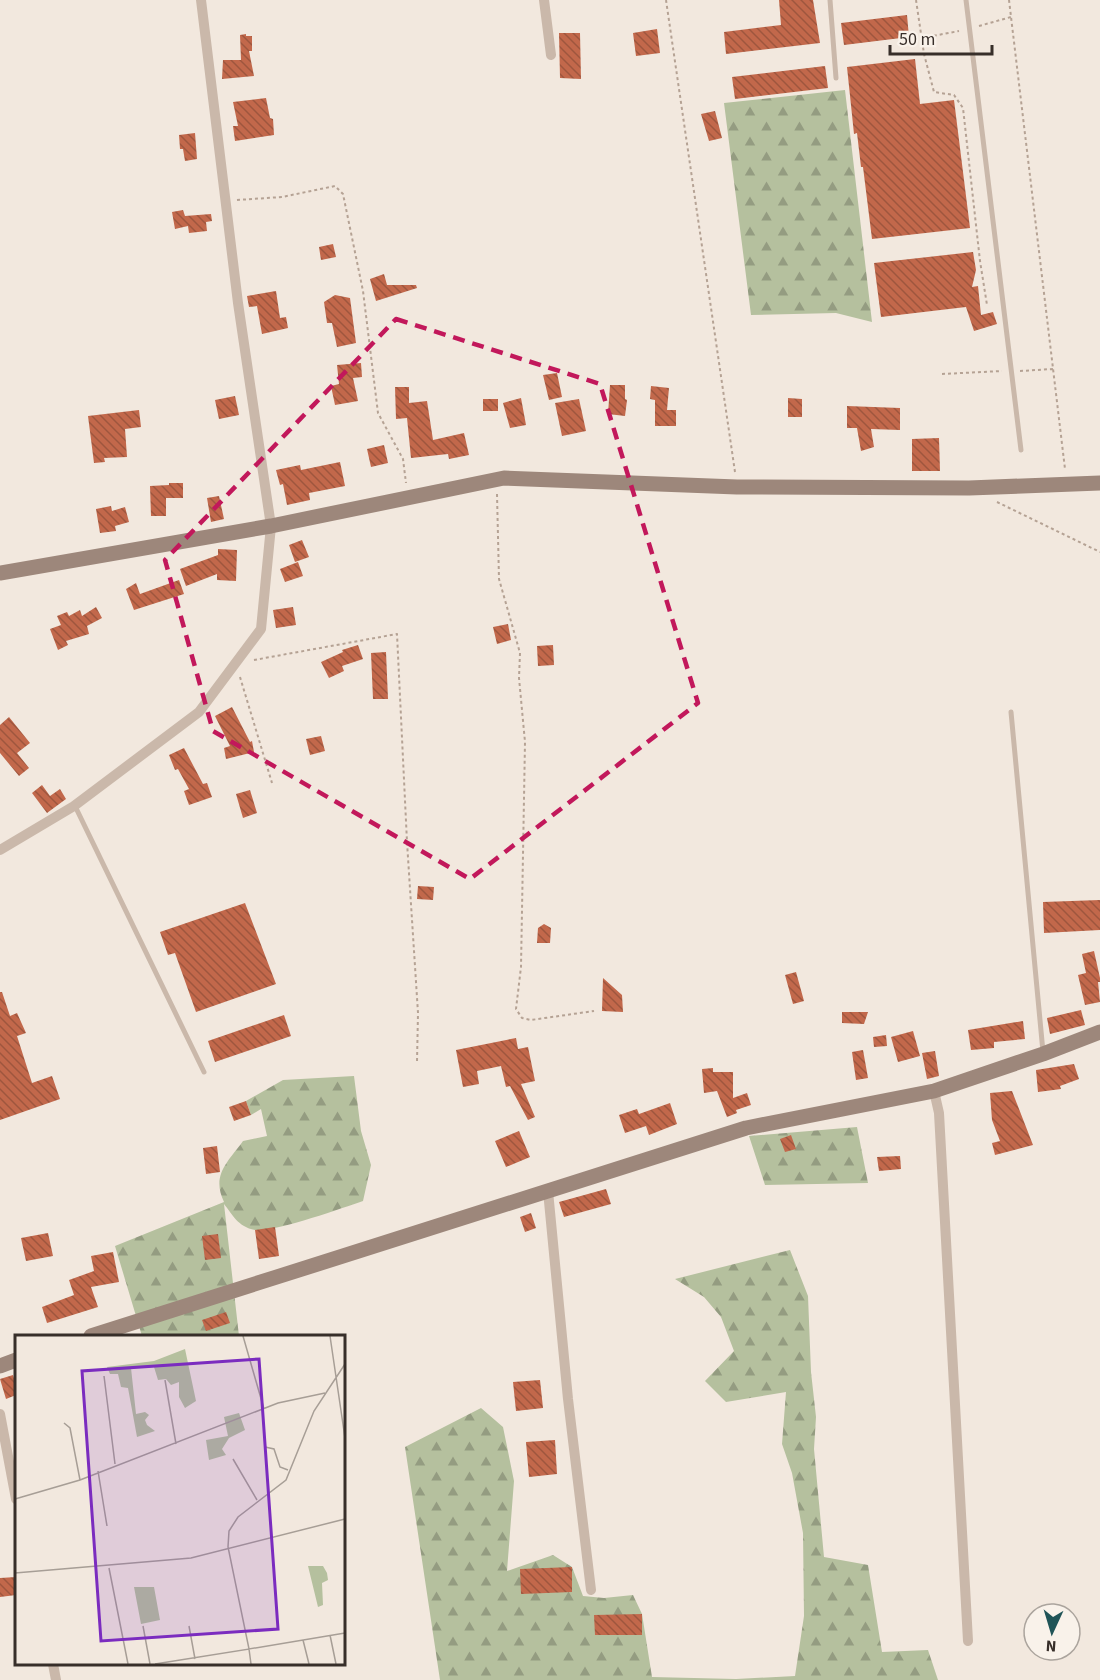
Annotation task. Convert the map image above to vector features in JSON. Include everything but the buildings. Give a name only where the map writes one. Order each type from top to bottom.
[{"type":"street","points":[[0,850],[74,806],[199,712],[261,629],[271,526],[238,303],[201,0]]},
{"type":"street","points":[[544,0],[551,55]]},
{"type":"street","points":[[0,573],[271,526],[497,479],[737,487],[969,488],[1100,483]]},
{"type":"street","points":[[94,1335],[746,1128],[934,1091],[1100,1032]]},
{"type":"street","points":[[934,1091],[939,1113],[969,1641]]},
{"type":"street","points":[[548,1191],[568,1400],[591,1590]]},
{"type":"street","points":[[0,1366],[15,1360]]},
{"type":"street","points":[[0,1414],[15,1494]]},
{"type":"street","points":[[53,1665],[56,1680]]},
{"type":"lane","points":[[830,0],[836,78]]},
{"type":"lane","points":[[966,0],[1021,450]]},
{"type":"lane","points":[[1011,712],[1043,1054]]},
{"type":"lane","points":[[74,806],[204,1071]]},
{"type":"path","points":[[666,0],[737,487]]},
{"type":"path","points":[[916,0],[924,54],[933,92],[954,95],[963,108],[987,305]]},
{"type":"path","points":[[1009,0],[1067,484]]},
{"type":"path","points":[[226,201],[282,197],[334,186],[343,194],[363,291],[378,413],[403,459],[408,498]]},
{"type":"path","points":[[1020,371],[1053,369]]},
{"type":"path","points":[[942,374],[1009,371]]},
{"type":"path","points":[[497,479],[500,579],[520,653],[519,678],[525,742],[521,967],[516,1009],[522,1018],[531,1020],[594,1011]]},
{"type":"path","points":[[969,488],[1100,552]]},
{"type":"path","points":[[272,783],[236,663],[397,634],[418,1013],[417,1062]]},
{"type":"highlighted area","points":[[396,319],[600,384],[698,703],[470,879],[213,731],[165,560]]},
{"type":"green space","points":[[845,90],[872,322],[836,313],[751,315],[724,103]]},
{"type":"green space","points":[[354,1076],[361,1131],[371,1165],[363,1201],[308,1219],[264,1230],[244,1226],[236,1220],[224,1204],[239,1335],[142,1335],[115,1246],[224,1202],[219,1184],[227,1162],[243,1141],[267,1136],[261,1109],[251,1115],[246,1101],[283,1080]]},
{"type":"green space","points":[[857,1127],[868,1183],[765,1185],[749,1136]]},
{"type":"green space","points":[[790,1250],[808,1296],[811,1372],[816,1417],[814,1449],[824,1557],[868,1565],[882,1652],[928,1650],[938,1680],[440,1680],[405,1447],[481,1408],[503,1427],[514,1481],[507,1571],[553,1555],[572,1567],[583,1596],[604,1598],[633,1595],[642,1614],[652,1677],[736,1679],[795,1676],[804,1616],[803,1533],[792,1473],[782,1444],[786,1392],[726,1402],[705,1381],[734,1351],[721,1317],[704,1297],[675,1279]]}]
